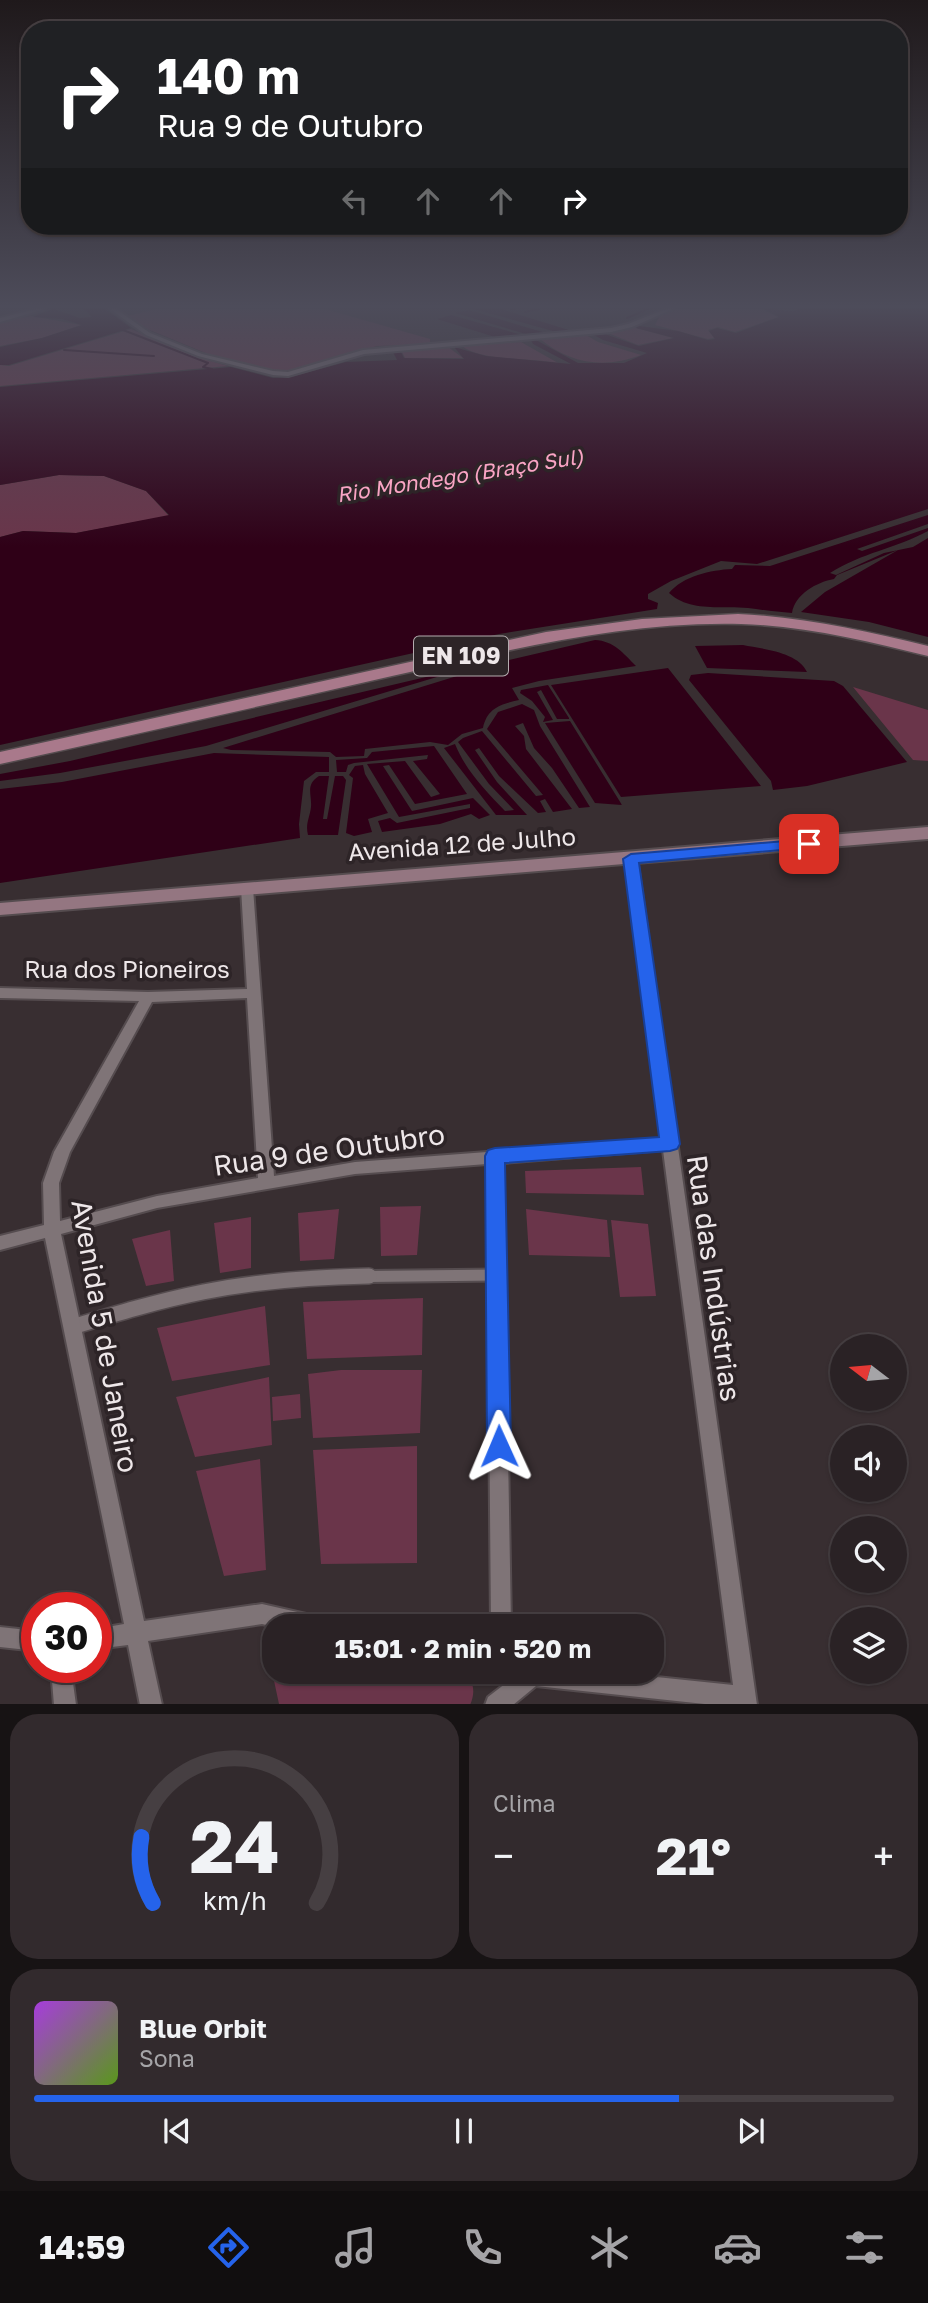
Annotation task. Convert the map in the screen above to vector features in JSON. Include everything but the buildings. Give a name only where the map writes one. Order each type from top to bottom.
[{"type":"main road","name":"EN 109","points":[[0,758],[533,640],[623,626],[740,620],[800,624],[861,634],[928,651]]},
{"type":"main road","name":"Avenida 12 de Julho","points":[[0,909],[928,833]]},
{"type":"street","name":"Rua das Indústrias","points":[[631,859],[746,1701]]},
{"type":"street","points":[[247,888],[267,1181]]},
{"type":"street","name":"Rua dos Pioneiros","points":[[0,993],[148,997],[254,993]]},
{"type":"street","name":"Avenida 5 de Janeiro","points":[[148,997],[62,1152],[51,1183],[52,1230],[151,1704]]},
{"type":"street","name":"Rua 9 de Outubro","points":[[0,1243],[157,1202],[267,1181],[355,1168],[670,1144]]},
{"type":"street","points":[[495,1156],[501,1614]]},
{"type":"street","points":[[72,1327],[170,1298],[245,1284],[406,1275],[497,1275]]},
{"type":"street","points":[[112,1637],[262,1614]]},
{"type":"street","points":[[0,1637],[21,1639]]},
{"type":"street","points":[[63,1683],[65,1704]]},
{"type":"street","points":[[496,1704],[514,1684]]},
{"type":"street","points":[[611,1684],[746,1701]]},
{"type":"shaded area","points":[[59,475],[104,476],[146,491],[169,516],[76,533],[23,531],[0,537],[0,485]]},
{"type":"shaded area","points":[[853,687],[928,710],[928,761],[913,760]]},
{"type":"shaded area","points":[[641,1167],[644,1195],[526,1193],[525,1171]]},
{"type":"shaded area","points":[[421,1206],[417,1255],[381,1256],[380,1207]]},
{"type":"shaded area","points":[[339,1209],[334,1259],[300,1261],[298,1213]]},
{"type":"shaded area","points":[[526,1209],[607,1220],[610,1257],[529,1255]]},
{"type":"shaded area","points":[[251,1217],[251,1268],[220,1273],[214,1223]]},
{"type":"shaded area","points":[[611,1220],[648,1224],[656,1296],[620,1297]]},
{"type":"shaded area","points":[[170,1230],[174,1281],[146,1286],[132,1239]]},
{"type":"shaded area","points":[[423,1298],[422,1355],[307,1359],[303,1302]]},
{"type":"shaded area","points":[[265,1306],[270,1365],[172,1381],[157,1328]]},
{"type":"shaded area","points":[[341,1370],[422,1370],[420,1433],[313,1438],[308,1374]]},
{"type":"shaded area","points":[[269,1377],[272,1445],[195,1457],[176,1397]]},
{"type":"shaded area","points":[[300,1394],[301,1418],[273,1421],[272,1397]]},
{"type":"shaded area","points":[[417,1446],[417,1563],[321,1564],[313,1450]]},
{"type":"shaded area","points":[[260,1459],[266,1570],[224,1576],[196,1471]]},
{"type":"shaded area","points":[[275,1684],[471,1684],[470,1704],[279,1704]]},
{"type":"water","name":"Rio Mondego (Braço Sul)","points":[[0,389],[928,389],[928,509],[757,564],[721,561],[671,581],[648,594],[648,599],[658,603],[657,609],[499,634],[0,745],[0,537],[23,531],[76,533],[169,515],[146,491],[104,476],[59,475],[0,485]]},
{"type":"water","points":[[928,515],[928,524],[857,549],[862,551],[928,528],[928,531],[854,560],[830,573],[836,575],[884,553],[897,550],[814,586],[797,600],[792,613],[697,606],[669,593],[682,582],[698,575],[732,569],[735,565],[770,566]]},
{"type":"water","points":[[928,538],[928,637],[869,622],[801,612],[825,592],[898,550],[913,547]]},
{"type":"water","points":[[595,640],[613,645],[636,666],[539,681],[512,688],[519,700],[491,711],[483,728],[462,734],[448,745],[430,742],[365,749],[364,756],[336,757],[330,752],[223,748],[509,660]]},
{"type":"water","points":[[743,645],[788,656],[802,665],[807,672],[707,668],[695,646]]},
{"type":"water","points":[[477,665],[206,746],[60,773],[0,781],[0,774],[70,761]]},
{"type":"water","points":[[668,668],[761,786],[621,797],[551,685]]},
{"type":"water","points":[[708,673],[834,681],[843,686],[907,762],[807,786],[773,790],[771,781],[689,680],[691,675]]},
{"type":"water","points":[[548,685],[569,719],[557,719],[541,690],[537,692],[553,720],[543,722],[545,717],[532,701],[520,693],[521,690]]},
{"type":"water","points":[[522,704],[534,710],[540,726],[590,807],[579,808],[552,768],[534,748],[523,723],[515,726],[524,736],[526,749],[572,809],[553,812],[545,799],[540,801],[546,812],[538,813],[499,776],[479,748],[475,750],[497,782],[527,815],[496,815],[444,748],[455,744],[470,772],[483,788],[505,811],[514,810],[489,784],[458,742],[482,731],[536,796],[543,795],[487,729],[498,712]]},
{"type":"water","points":[[570,721],[622,805],[595,803],[545,723]]},
{"type":"water","points":[[434,746],[467,794],[415,804],[389,765],[383,766],[412,811],[473,798],[490,815],[479,819],[471,814],[440,824],[382,832],[378,821],[390,818],[397,823],[470,808],[470,804],[399,817],[367,764],[405,761],[431,797],[440,794],[413,761],[427,759],[428,755],[354,763],[348,765],[346,772],[337,772],[336,760],[367,758],[372,752]]},
{"type":"water","points":[[214,753],[329,757],[329,772],[316,772],[304,781],[300,838],[0,883],[0,789],[62,782]]},
{"type":"water","points":[[363,765],[365,774],[388,813],[368,819],[372,832],[354,836],[346,833],[353,778],[349,775],[355,766]]},
{"type":"water","points":[[319,776],[329,776],[323,819],[327,819],[335,776],[343,776],[346,780],[338,835],[308,835],[310,790],[312,783]]},
{"type":"route","points":[[499,1446],[495,1156],[670,1144],[631,859],[809,844]]}]
